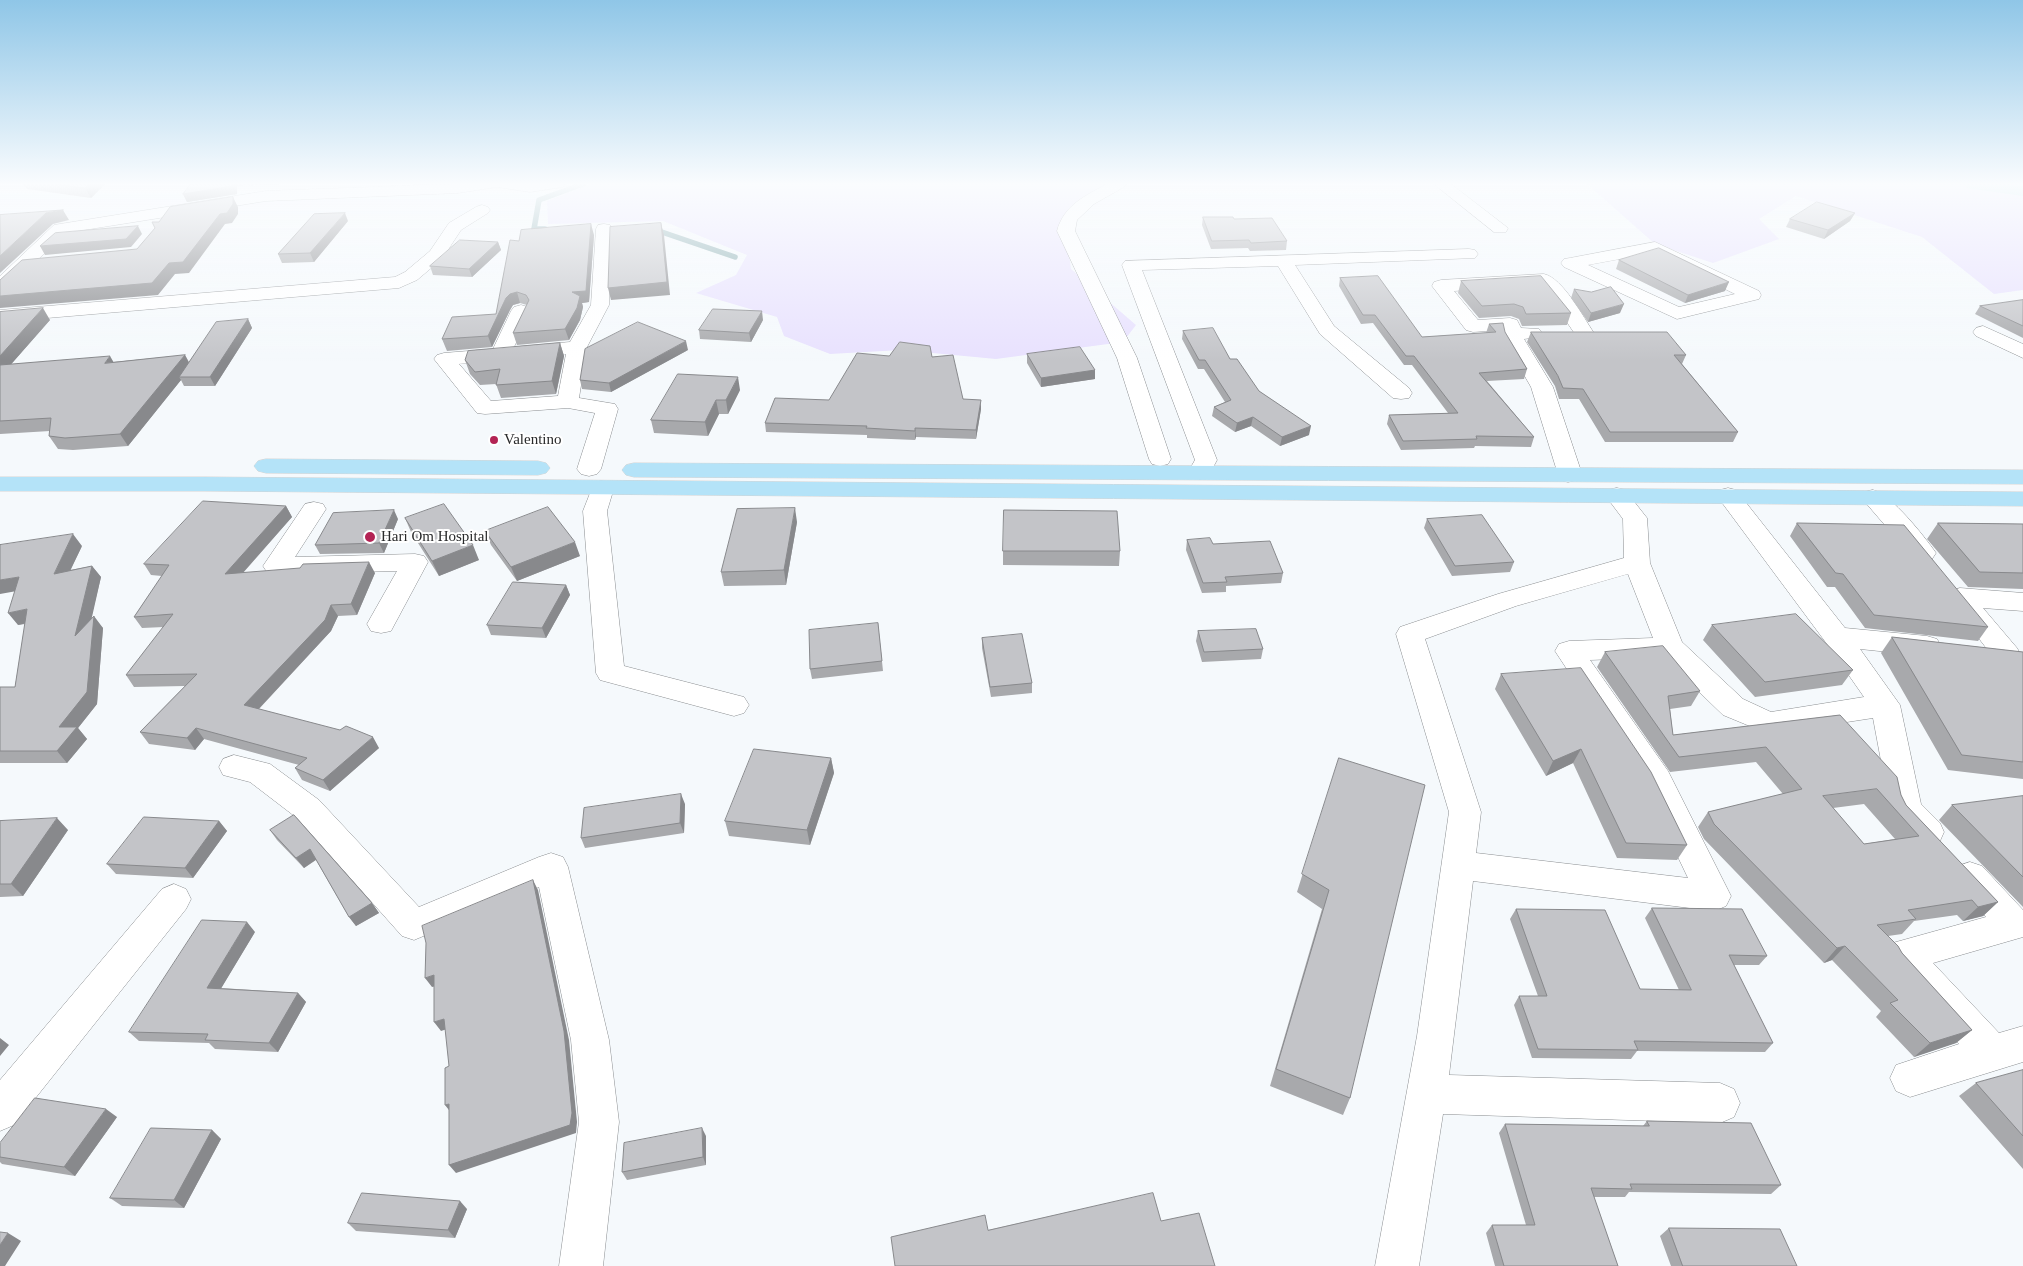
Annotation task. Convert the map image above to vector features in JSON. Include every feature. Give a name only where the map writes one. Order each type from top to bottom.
[{"type":"main road","points":[[0,467],[270,466],[600,476]]},
{"type":"main road","points":[[1150,475],[1200,472],[2023,477]]},
{"type":"main road","points":[[0,484],[204,484],[600,476],[1150,475],[1617,495],[2023,499]]},
{"type":"street","points":[[0,286],[46,243]]},
{"type":"street","points":[[0,316],[399,282],[411,276],[436,255],[444,243]]},
{"type":"street","points":[[568,402],[577,347],[600,305],[603,243]]},
{"type":"street","points":[[1071,243],[1127,358],[1150,475]]},
{"type":"street","points":[[1552,286],[1583,292],[1620,286],[1677,313],[1752,294],[1655,247],[1570,263],[1620,286]]},
{"type":"street","points":[[1200,472],[1206,460],[1131,265],[1469,254]]},
{"type":"street","points":[[24,264],[52,261]]},
{"type":"street","points":[[1284,261],[1327,330],[1401,393]]},
{"type":"street","points":[[1544,279],[1552,286],[1592,332],[1553,333],[1473,326],[1441,286],[1544,279]]},
{"type":"street","points":[[1476,283],[1512,329],[1514,340],[1542,387],[1568,468],[1568,475]]},
{"type":"street","points":[[500,354],[521,311]]},
{"type":"street","points":[[1982,332],[2023,352]]},
{"type":"street","points":[[577,347],[444,359],[486,408],[568,402],[607,409],[596,511],[610,673],[734,705]]},
{"type":"street","points":[[1617,495],[1635,518],[1637,563],[1670,647],[1733,707],[1769,723],[1885,705]]},
{"type":"street","points":[[1728,496],[1837,636],[1885,705],[1906,809],[2019,929]]},
{"type":"street","points":[[1873,497],[2015,656]]},
{"type":"street","points":[[314,509],[276,566],[415,562],[381,624]]},
{"type":"street","points":[[1397,1266],[1427,1094],[1464,812],[1410,634],[1507,600],[1637,563]]},
{"type":"street","points":[[1948,582],[2023,602]]},
{"type":"street","points":[[1837,636],[2015,656]]},
{"type":"street","points":[[1458,865],[1714,896],[1657,780],[1569,651],[1670,647]]},
{"type":"street","points":[[234,767],[259,772],[308,809],[414,925],[551,867],[590,1040],[599,1122],[581,1266]]},
{"type":"street","points":[[0,1111],[174,898]]},
{"type":"street","points":[[2008,1048],[1902,955],[2019,929]]},
{"type":"street","points":[[1910,1078],[2008,1048]]},
{"type":"street","points":[[1427,1094],[1720,1102]]},
{"type":"shaded area","points":[[718,243],[1068,243],[1071,269],[1136,325],[1123,342],[996,359],[901,350],[830,354],[784,336],[777,317],[696,293],[736,275],[747,255]]},
{"type":"shaded area","points":[[1654,243],[1768,243],[1713,263]]},
{"type":"shaded area","points":[[1930,243],[2023,243],[2023,290],[1994,294]]},
{"type":"building","points":[[0,243],[14,243],[0,256]]},
{"type":"building","points":[[43,243],[76,243],[40,246]]},
{"type":"building","points":[[142,243],[198,243],[183,262],[169,263],[152,283],[0,296],[0,280],[22,260],[137,249]]},
{"type":"building","points":[[288,243],[319,243],[310,253],[278,254]]},
{"type":"building","points":[[456,243],[497,243],[469,269],[430,266]]},
{"type":"building","points":[[509,243],[590,243],[586,291],[572,292],[580,296],[577,308],[565,329],[513,333],[529,300],[526,295],[517,292],[510,294],[506,298],[488,336],[442,339],[452,317],[496,314]]},
{"type":"building","points":[[609,243],[663,243],[667,282],[608,288]]},
{"type":"building","points":[[1659,248],[1729,282],[1688,295],[1619,260]]},
{"type":"building","points":[[1378,276],[1422,337],[1496,332],[1489,324],[1503,323],[1505,332],[1527,369],[1479,373],[1534,437],[1476,436],[1477,439],[1403,441],[1389,415],[1458,413],[1414,356],[1406,356],[1375,315],[1363,315],[1340,278]]},
{"type":"building","points":[[1541,276],[1571,313],[1526,314],[1523,307],[1514,304],[1482,306],[1461,281]]},
{"type":"building","points":[[1611,287],[1624,304],[1591,313],[1574,289],[1591,292]]},
{"type":"building","points":[[2023,300],[2023,326],[1980,306]]},
{"type":"building","points":[[43,308],[0,356],[0,312]]},
{"type":"building","points":[[713,309],[762,311],[749,333],[699,330]]},
{"type":"building","points":[[248,319],[210,377],[179,377],[216,322]]},
{"type":"building","points":[[638,322],[686,341],[609,383],[580,380],[585,349]]},
{"type":"building","points":[[1213,328],[1230,359],[1237,359],[1259,391],[1311,426],[1282,437],[1253,417],[1237,423],[1214,407],[1231,400],[1205,360],[1199,360],[1183,331]]},
{"type":"building","points":[[1531,332],[1667,332],[1686,355],[1674,355],[1738,432],[1610,432],[1583,389],[1563,388],[1558,376]]},
{"type":"building","points":[[900,342],[930,346],[932,357],[953,355],[963,399],[981,400],[976,430],[915,428],[915,431],[866,428],[867,426],[765,423],[775,398],[829,400],[857,353],[889,356]]},
{"type":"building","points":[[560,343],[552,381],[496,385],[500,369],[475,372],[465,360],[468,351]]},
{"type":"building","points":[[1080,347],[1095,370],[1041,378],[1027,354]]},
{"type":"building","points":[[185,355],[120,434],[65,438],[49,436],[51,418],[0,421],[0,365],[110,356],[105,363]]},
{"type":"building","points":[[678,374],[738,377],[726,400],[716,400],[705,422],[651,420]]},
{"type":"building","points":[[203,501],[286,506],[225,574],[300,568],[303,564],[369,562],[351,604],[331,605],[325,620],[244,705],[340,730],[346,726],[373,737],[323,780],[295,768],[307,758],[196,728],[187,738],[140,732],[197,674],[126,675],[173,614],[134,617],[169,565],[144,564]]},
{"type":"building","points":[[444,504],[473,545],[432,561],[405,518]]},
{"type":"building","points":[[548,507],[575,542],[511,567],[485,531]]},
{"type":"building","points":[[795,508],[784,570],[721,572],[737,509]]},
{"type":"building","points":[[394,510],[379,543],[315,545],[333,513]]},
{"type":"building","points":[[1004,510],[1117,511],[1120,551],[1003,551]]},
{"type":"building","points":[[1482,515],[1514,562],[1455,566],[1427,519]]},
{"type":"building","points":[[1797,523],[1904,525],[1988,627],[1874,615],[1843,574],[1836,573]]},
{"type":"building","points":[[1938,523],[2023,524],[2023,573],[1980,572]]},
{"type":"building","points":[[73,534],[54,574],[92,566],[75,636],[94,616],[87,692],[59,727],[77,727],[57,751],[0,751],[0,687],[15,687],[27,609],[8,613],[19,577],[0,580],[0,545]]},
{"type":"building","points":[[1210,538],[1213,544],[1270,541],[1283,573],[1225,577],[1227,582],[1203,583],[1187,540]]},
{"type":"building","points":[[513,582],[566,585],[542,628],[487,625]]},
{"type":"building","points":[[1796,614],[1853,670],[1765,682],[1712,625]]},
{"type":"building","points":[[878,623],[882,661],[810,669],[809,630]]},
{"type":"building","points":[[1256,629],[1263,649],[1204,652],[1198,631]]},
{"type":"building","points":[[1022,634],[1032,683],[990,687],[982,638]]},
{"type":"building","points":[[1892,637],[2023,652],[2023,762],[1962,755]]},
{"type":"building","points":[[1663,646],[1700,691],[1668,696],[1673,735],[1840,715],[1897,777],[1901,795],[1906,805],[1998,902],[1978,907],[1972,900],[1908,910],[1916,919],[1877,925],[1972,1030],[1930,1043],[1890,1003],[1898,1000],[1845,946],[1837,948],[1714,824],[1708,812],[1802,789],[1766,747],[1679,757],[1605,652]],"holes":[[[1877,789],[1919,836],[1864,844],[1823,796]]]},
{"type":"building","points":[[1581,668],[1651,772],[1687,845],[1626,843],[1581,749],[1553,761],[1501,674]]},
{"type":"building","points":[[754,749],[831,758],[807,830],[725,821]]},
{"type":"building","points":[[1339,758],[1425,785],[1350,1098],[1276,1069],[1329,890],[1302,874]]},
{"type":"building","points":[[681,794],[680,823],[581,838],[584,808]]},
{"type":"building","points":[[2023,796],[2023,877],[1952,805]]},
{"type":"building","points":[[294,815],[372,903],[349,917],[310,849],[296,858],[270,830]]},
{"type":"building","points":[[144,817],[219,821],[185,868],[107,864]]},
{"type":"building","points":[[57,818],[11,884],[0,884],[0,821]]},
{"type":"building","points":[[533,880],[564,1031],[572,1113],[570,1125],[449,1165],[449,1104],[445,1105],[445,1068],[449,1066],[444,1019],[434,1022],[434,975],[425,978],[426,943],[422,926]]},
{"type":"building","points":[[1652,908],[1742,909],[1767,956],[1729,955],[1773,1043],[1634,1041],[1638,1050],[1538,1049],[1519,996],[1547,996],[1516,909],[1605,910],[1640,989],[1691,990]]},
{"type":"building","points":[[202,920],[247,922],[207,988],[298,993],[269,1043],[205,1040],[208,1034],[129,1032]]},
{"type":"building","points":[[2023,1070],[2023,1136],[1976,1083]]},
{"type":"building","points":[[35,1098],[106,1109],[64,1167],[0,1157],[0,1143]]},
{"type":"building","points":[[1647,1121],[1751,1123],[1781,1185],[1630,1184],[1632,1189],[1591,1188],[1618,1266],[1504,1266],[1492,1225],[1535,1225],[1505,1124],[1649,1126]]},
{"type":"building","points":[[151,1128],[212,1130],[174,1200],[110,1198]]},
{"type":"building","points":[[702,1128],[703,1157],[622,1172],[624,1143]]},
{"type":"building","points":[[362,1193],[460,1201],[448,1230],[348,1223]]},
{"type":"building","points":[[1153,1193],[1161,1221],[1199,1213],[1215,1266],[895,1266],[891,1237],[985,1215],[988,1230]]},
{"type":"building","points":[[1669,1228],[1780,1229],[1797,1266],[1683,1266]]},
{"type":"building","points":[[0,1232],[8,1233],[0,1245]]},
{"type":"waterway","points":[[694,243],[735,257]]},
{"type":"place","name":"Valentino","points":[[494,440]]},
{"type":"place","name":"Hari Om Hospital","points":[[370,537]]}]
